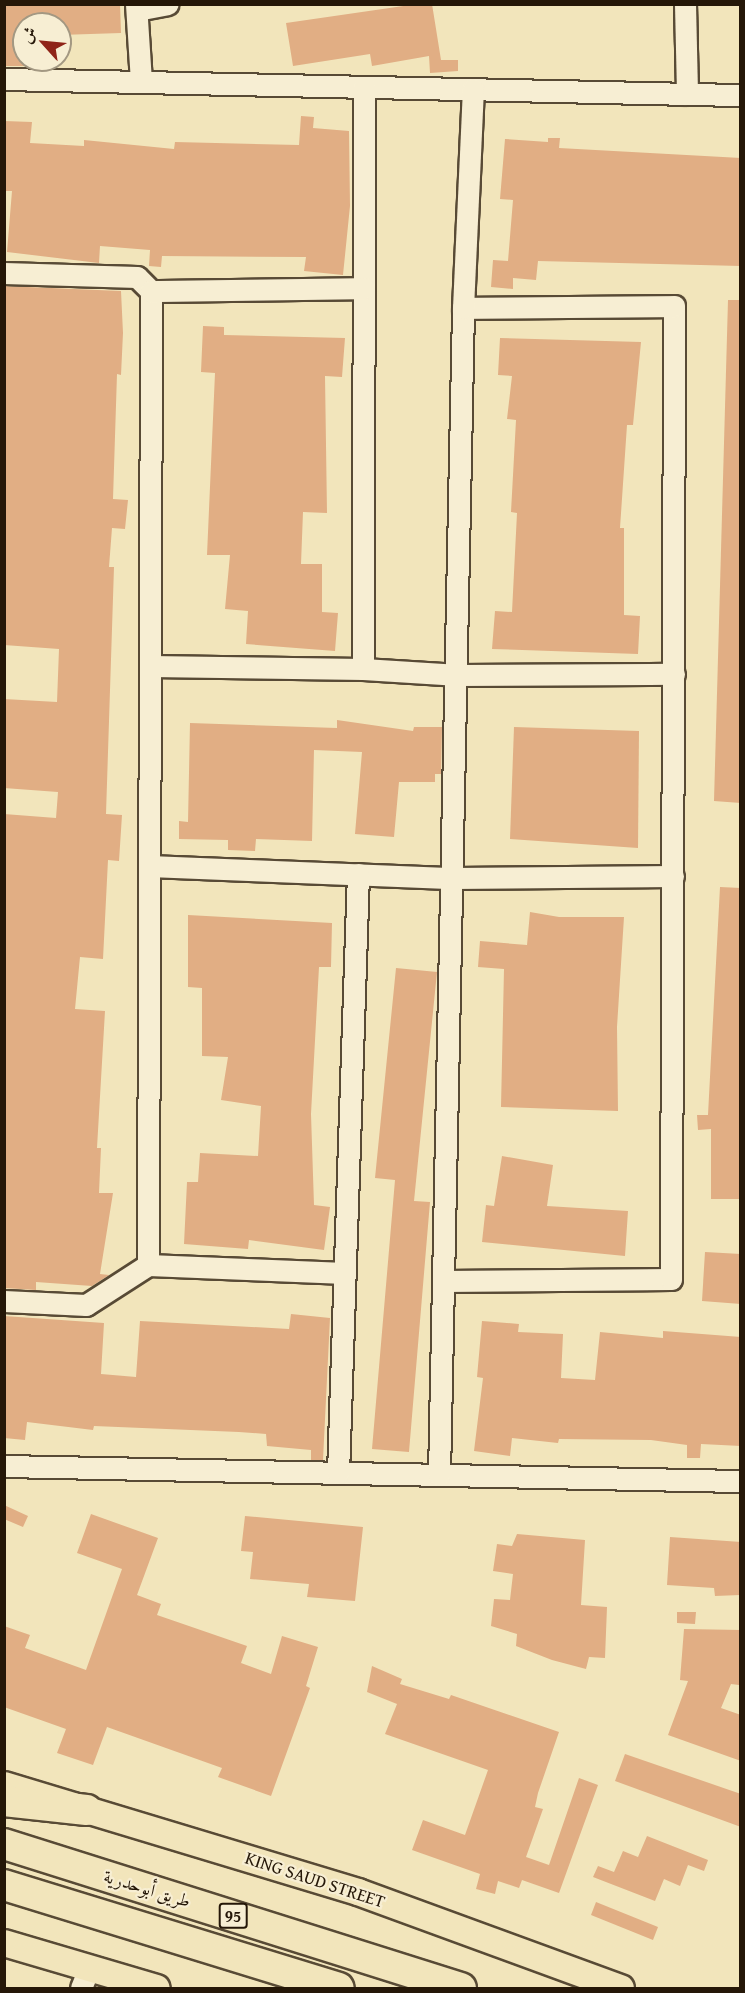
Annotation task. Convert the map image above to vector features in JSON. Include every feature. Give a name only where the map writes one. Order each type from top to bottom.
[{"type":"highway","points":[[4,1801],[87,1810]]},
{"type":"highway","name":"طريق أبوحدرية","points":[[4,1844],[462,1989]]},
{"type":"highway","name":"95","points":[[4,1885],[338,1989]]},
{"type":"main road","name":"KING SAUD STREET","points":[[4,1785],[358,1892],[621,1989]]},
{"type":"main road","points":[[4,1943],[85,1978],[157,1989]]},
{"type":"street","points":[[141,82],[136,7],[167,4]]},
{"type":"street","points":[[685,4],[687,94]]},
{"type":"street","points":[[4,79],[741,95]]},
{"type":"street","points":[[363,669],[364,87]]},
{"type":"street","points":[[439,1475],[459,675],[464,308],[473,89]]},
{"type":"street","points":[[4,273],[137,277],[151,291],[148,1265]]},
{"type":"street","points":[[151,291],[364,288]]},
{"type":"street","points":[[444,1281],[670,1279],[674,306],[464,308]]},
{"type":"street","points":[[150,666],[363,669],[459,675],[674,674]]},
{"type":"street","points":[[149,866],[454,878],[673,876]]},
{"type":"street","points":[[338,1473],[358,874]]},
{"type":"street","points":[[4,1301],[86,1305],[148,1265],[345,1273]]},
{"type":"street","points":[[4,1466],[741,1481]]},
{"type":"building","points":[[4,4],[120,4],[121,33],[72,35],[72,12],[12,12],[12,66],[4,66]]},
{"type":"building","points":[[417,4],[432,4],[441,60],[458,60],[458,71],[430,73],[429,56],[372,66],[370,54],[293,66],[286,23]]},
{"type":"building","points":[[301,116],[314,117],[313,128],[349,131],[350,206],[343,275],[304,271],[306,257],[162,256],[161,267],[149,266],[150,250],[100,246],[99,263],[7,252],[12,191],[4,191],[4,121],[32,122],[30,143],[84,146],[84,140],[174,149],[175,142],[299,145]]},
{"type":"building","points":[[548,138],[560,138],[559,148],[741,158],[741,266],[538,261],[536,280],[513,278],[513,289],[491,287],[493,260],[508,261],[513,200],[500,199],[505,139],[548,142]]},
{"type":"building","points":[[4,286],[121,291],[123,333],[121,375],[117,374],[113,499],[128,500],[125,529],[112,528],[109,567],[114,567],[106,814],[122,815],[119,861],[108,860],[103,959],[80,957],[75,1009],[105,1011],[97,1148],[101,1148],[99,1193],[113,1193],[100,1274],[109,1275],[92,1286],[36,1282],[36,1290],[4,1288],[4,814],[56,818],[58,792],[4,788],[4,699],[57,702],[59,649],[4,645]]},
{"type":"building","points":[[728,300],[741,300],[741,803],[714,801]]},
{"type":"building","points":[[203,326],[224,327],[224,335],[345,338],[342,377],[325,376],[327,513],[303,512],[301,564],[322,564],[322,612],[338,613],[335,651],[246,644],[248,611],[225,609],[230,555],[207,555],[215,373],[201,372]]},
{"type":"building","points":[[500,338],[641,342],[633,425],[627,425],[620,528],[624,528],[624,615],[640,616],[638,654],[492,649],[495,611],[512,612],[517,513],[511,512],[516,420],[507,419],[512,376],[498,375]]},
{"type":"building","points":[[337,720],[413,731],[414,727],[442,727],[441,774],[435,774],[435,782],[399,782],[394,837],[355,834],[362,752],[314,750],[312,841],[256,839],[255,851],[228,850],[228,840],[179,839],[179,821],[188,822],[190,723],[337,728]]},
{"type":"building","points":[[514,727],[639,731],[638,848],[510,839]]},
{"type":"building","points":[[720,887],[741,888],[741,1199],[711,1199],[711,1129],[698,1130],[697,1115],[708,1115]]},
{"type":"building","points":[[530,912],[559,917],[624,917],[617,1027],[618,1111],[501,1107],[504,969],[478,967],[480,941],[527,945]]},
{"type":"building","points":[[188,915],[332,923],[331,967],[319,967],[311,1114],[314,1205],[330,1207],[324,1250],[249,1240],[248,1249],[184,1244],[187,1182],[198,1182],[200,1153],[258,1156],[261,1106],[221,1100],[228,1057],[202,1056],[202,988],[188,987]]},
{"type":"building","points":[[396,968],[437,972],[414,1201],[430,1202],[409,1452],[372,1449],[395,1180],[375,1178]]},
{"type":"building","points":[[502,1156],[553,1165],[547,1206],[628,1211],[625,1256],[482,1242],[486,1205],[494,1206]]},
{"type":"building","points":[[705,1252],[741,1254],[741,1304],[702,1301]]},
{"type":"building","points":[[291,1314],[330,1318],[323,1460],[311,1460],[311,1450],[267,1446],[266,1434],[239,1432],[94,1426],[93,1430],[27,1422],[25,1440],[4,1438],[4,1316],[104,1323],[101,1374],[136,1377],[140,1321],[289,1329]]},
{"type":"building","points":[[482,1321],[519,1324],[518,1332],[563,1334],[561,1378],[595,1380],[600,1332],[663,1338],[663,1331],[741,1337],[741,1446],[701,1444],[700,1458],[687,1458],[687,1445],[651,1440],[559,1439],[558,1443],[512,1438],[510,1456],[474,1451],[483,1378],[477,1377]]},
{"type":"building","points":[[4,1505],[28,1516],[23,1527],[4,1519]]},
{"type":"building","points":[[91,1514],[158,1538],[137,1595],[161,1604],[157,1615],[247,1646],[241,1663],[271,1674],[282,1636],[318,1647],[306,1686],[310,1688],[271,1796],[218,1777],[222,1768],[107,1727],[93,1765],[57,1753],[66,1729],[4,1707],[4,1626],[30,1635],[25,1648],[86,1670],[122,1569],[77,1553]]},
{"type":"building","points":[[245,1516],[363,1527],[355,1601],[307,1597],[309,1584],[250,1579],[253,1552],[241,1551]]},
{"type":"building","points":[[517,1534],[585,1540],[581,1605],[607,1607],[605,1658],[589,1657],[586,1669],[552,1660],[516,1646],[517,1634],[491,1626],[494,1599],[510,1600],[513,1574],[493,1571],[497,1544],[512,1546]]},
{"type":"building","points":[[670,1537],[741,1542],[740,1595],[715,1596],[714,1588],[667,1585]]},
{"type":"building","points":[[677,1612],[696,1612],[695,1624],[677,1623]]},
{"type":"building","points":[[684,1629],[741,1630],[739,1685],[731,1684],[721,1708],[741,1715],[741,1761],[668,1735],[688,1681],[680,1680]]},
{"type":"building","points":[[372,1666],[402,1679],[400,1684],[449,1699],[451,1695],[559,1732],[538,1793],[535,1807],[543,1809],[526,1857],[549,1865],[579,1778],[598,1785],[559,1893],[522,1880],[519,1888],[498,1881],[495,1894],[476,1889],[480,1874],[412,1850],[423,1820],[465,1835],[488,1770],[385,1734],[397,1704],[367,1692]]},
{"type":"building","points":[[625,1754],[741,1794],[741,1827],[615,1781]]},
{"type":"building","points":[[647,1836],[708,1860],[704,1871],[688,1865],[680,1886],[664,1879],[655,1901],[593,1877],[598,1866],[614,1872],[623,1851],[638,1857]]},
{"type":"building","points":[[596,1902],[658,1927],[653,1940],[591,1915]]}]
